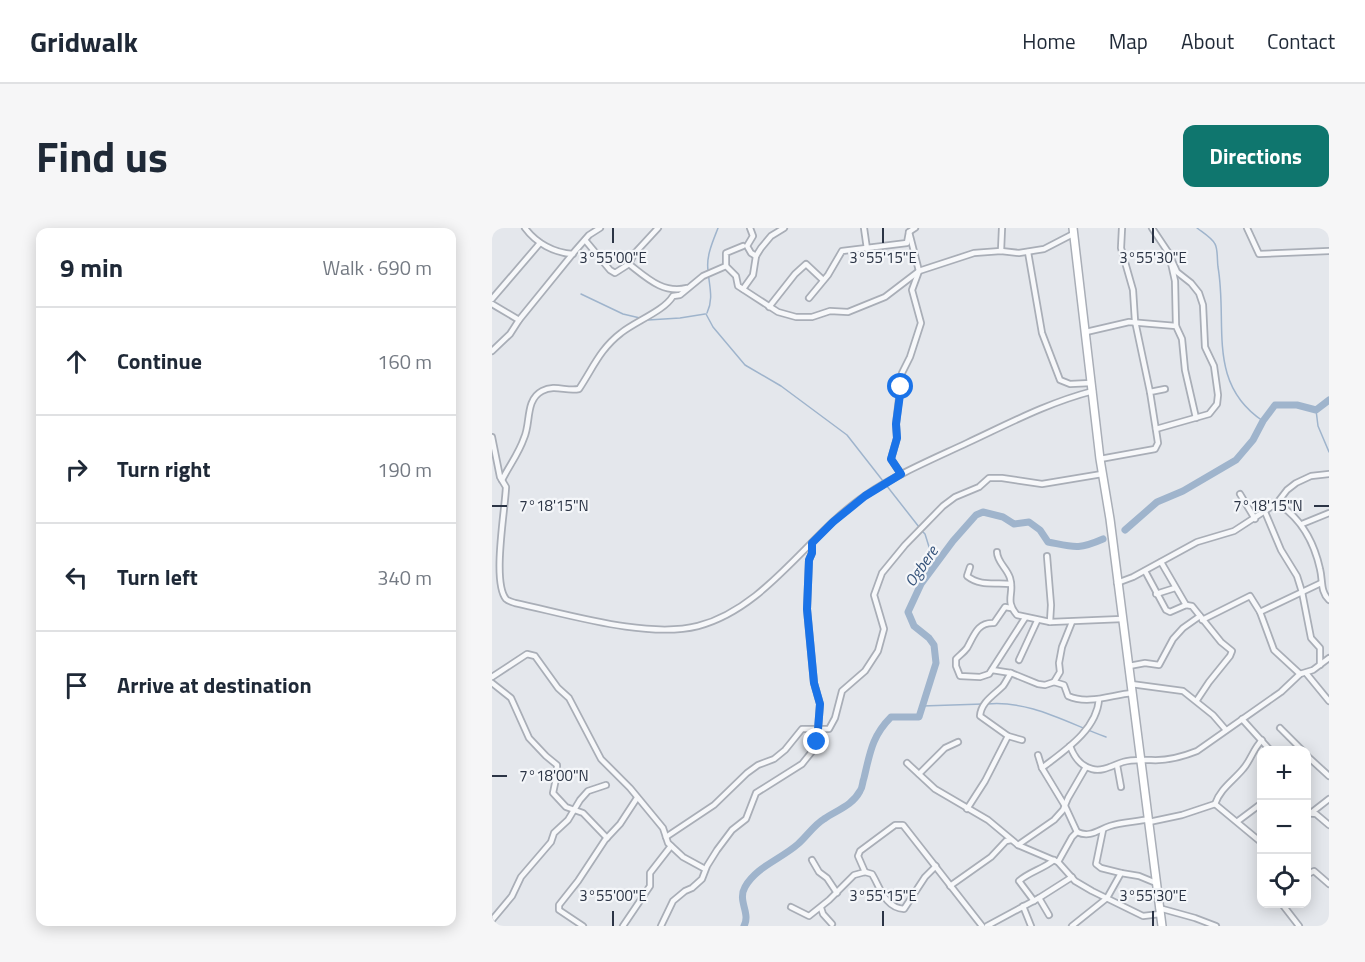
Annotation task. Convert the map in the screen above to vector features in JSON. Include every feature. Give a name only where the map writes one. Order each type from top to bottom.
[{"type":"main road","points":[[1073,231],[1100,459],[1110,519],[1162,926]]},
{"type":"street","points":[[525,228],[540,243],[562,254],[573,254]]},
{"type":"street","points":[[585,240],[615,273],[629,264],[634,254],[658,228]]},
{"type":"street","points":[[750,228],[753,236],[747,246],[756,256]]},
{"type":"street","points":[[743,289],[756,270],[756,256],[767,239],[784,228]]},
{"type":"street","points":[[864,228],[867,249]]},
{"type":"street","points":[[809,298],[842,251],[907,243],[909,232],[915,228]]},
{"type":"street","points":[[1001,251],[1002,228]]},
{"type":"street","points":[[1100,459],[1155,449],[1158,443],[1135,321],[1133,290],[1121,248],[1122,228]]},
{"type":"street","points":[[1152,228],[1168,252],[1177,272],[1199,293],[1203,305],[1205,347],[1213,362],[1218,384],[1217,404],[1209,414],[1156,429]]},
{"type":"street","points":[[1247,228],[1259,254],[1329,251]]},
{"type":"street","points":[[492,351],[510,334],[573,254],[596,229]]},
{"type":"street","points":[[743,246],[726,253],[726,266],[736,276],[736,284],[778,312],[796,317],[812,317],[830,311],[848,312],[885,297],[919,271],[974,253],[1001,251],[1019,253],[1044,249],[1073,231]]},
{"type":"street","points":[[901,474],[892,463],[892,454],[897,438],[896,424],[902,373],[921,323],[912,290],[919,271],[909,232]]},
{"type":"street","points":[[492,299],[540,243]]},
{"type":"street","points":[[1028,252],[1042,333],[1060,380],[1092,387]]},
{"type":"street","points":[[1168,252],[1175,282],[1176,326],[1182,339],[1185,370],[1196,418]]},
{"type":"street","points":[[629,264],[666,289],[674,291],[690,287]]},
{"type":"street","points":[[769,307],[795,274],[806,264],[823,280]]},
{"type":"street","points":[[502,480],[525,438],[529,408],[539,392],[560,387],[568,390],[579,388],[601,352],[619,334],[668,304],[673,296],[680,295],[703,276],[726,266]]},
{"type":"street","points":[[492,304],[519,320]]},
{"type":"street","points":[[1086,332],[1135,321],[1176,326]]},
{"type":"street","points":[[492,437],[506,491],[496,569],[499,584],[506,599],[514,603],[611,623],[658,631],[670,630],[699,626],[725,616],[742,606],[833,522],[865,496],[901,474],[1054,402],[1092,387]]},
{"type":"street","points":[[1150,392],[1165,389]]},
{"type":"street","points":[[666,837],[714,805],[758,765],[774,759],[785,750],[802,729],[829,729],[835,718],[842,691],[865,671],[878,651],[884,629],[874,595],[882,573],[905,545],[955,497],[979,487],[989,478],[1042,484],[1102,474]]},
{"type":"street","points":[[1117,583],[1197,542],[1234,531],[1277,503],[1296,483],[1311,476],[1329,474]]},
{"type":"street","points":[[1240,494],[1255,519]]},
{"type":"street","points":[[1277,503],[1302,524],[1321,571],[1323,593],[1329,600]]},
{"type":"street","points":[[1265,512],[1281,550],[1297,576],[1311,638],[1320,648],[1320,665]]},
{"type":"street","points":[[1302,524],[1329,513]]},
{"type":"street","points":[[661,926],[673,901],[698,884],[705,869],[732,830],[746,819],[756,793],[807,758],[817,742],[820,704],[814,683],[807,609],[812,543]]},
{"type":"street","points":[[997,552],[998,560],[1007,570],[1011,584],[1011,608],[1017,615],[1036,621],[1050,622],[1122,619]]},
{"type":"street","points":[[1047,556],[1051,604],[1050,622]]},
{"type":"street","points":[[1161,562],[1186,605]]},
{"type":"street","points":[[970,567],[967,574],[969,578],[986,584],[1011,584]]},
{"type":"street","points":[[1144,571],[1164,608],[1170,612],[1186,605],[1192,606],[1221,642],[1232,651],[1197,700]]},
{"type":"street","points":[[1260,612],[1322,583]]},
{"type":"street","points":[[1156,594],[1175,588]]},
{"type":"street","points":[[1129,666],[1144,663],[1159,665],[1173,639],[1183,628],[1251,596],[1275,650],[1329,701]]},
{"type":"street","points":[[1011,608],[1003,608],[994,623],[988,622],[978,628],[965,651],[956,659],[956,666],[962,677],[980,677],[992,670],[1025,618]]},
{"type":"street","points":[[1019,660],[1036,621]]},
{"type":"street","points":[[992,670],[1011,673],[1038,684],[1054,682],[1060,672],[1062,647],[1072,622]]},
{"type":"street","points":[[492,677],[527,654],[535,656],[558,688],[569,698],[601,759],[663,828],[671,846],[683,857],[705,869]]},
{"type":"street","points":[[1070,747],[1074,756],[1086,767],[1095,770],[1141,760],[1166,759],[1197,751],[1303,674],[1329,658]]},
{"type":"street","points":[[1011,673],[1003,685],[992,694],[980,711],[980,716],[1008,736],[1022,740]]},
{"type":"street","points":[[1054,682],[1064,686],[1066,694],[1072,698],[1099,699],[1132,688],[1183,691],[1197,700],[1226,730]]},
{"type":"street","points":[[492,683],[511,698],[530,738],[557,765],[553,793],[560,802],[583,813],[607,838]]},
{"type":"street","points":[[1042,768],[1081,736],[1097,713],[1099,699]]},
{"type":"street","points":[[1242,719],[1267,746]]},
{"type":"street","points":[[1280,728],[1298,746]]},
{"type":"street","points":[[968,809],[1008,736]]},
{"type":"street","points":[[1077,832],[1089,835],[1108,826],[1182,815],[1215,804],[1222,790],[1243,769],[1253,750],[1262,740]]},
{"type":"street","points":[[919,774],[945,748],[958,742]]},
{"type":"street","points":[[1038,755],[1042,768],[1065,806],[1077,832]]},
{"type":"street","points":[[1311,760],[1329,776]]},
{"type":"street","points":[[907,763],[935,789],[987,820],[1018,845],[1056,861],[1075,881],[1092,891],[1143,916],[1160,911],[1216,926]]},
{"type":"street","points":[[1117,765],[1121,787]]},
{"type":"street","points":[[1018,845],[1054,820],[1065,806],[1086,767]]},
{"type":"street","points":[[492,920],[512,896],[522,877],[551,842],[554,833],[568,820],[588,791],[606,785]]},
{"type":"street","points":[[583,926],[559,910],[559,905],[637,798]]},
{"type":"street","points":[[1311,812],[1329,799]]},
{"type":"street","points":[[1215,804],[1257,838]]},
{"type":"street","points":[[1238,821],[1257,807]]},
{"type":"street","points":[[1311,813],[1316,814],[1329,825]]},
{"type":"street","points":[[865,872],[858,856],[860,851],[895,825],[903,825],[982,926]]},
{"type":"street","points":[[1103,830],[1096,864],[1101,868],[1139,876],[1156,883]]},
{"type":"street","points":[[1049,915],[1019,881],[1030,873],[1041,870],[1056,861],[1077,832]]},
{"type":"street","points":[[950,886],[991,857],[1006,841],[1011,840]]},
{"type":"street","points":[[623,926],[650,886],[650,873],[671,846]]},
{"type":"street","points":[[812,860],[837,893]]},
{"type":"street","points":[[791,907],[807,916],[837,893],[854,874],[865,872],[872,874],[878,889],[894,906],[904,909],[936,866]]},
{"type":"street","points":[[1311,872],[1314,871],[1329,884]]},
{"type":"street","points":[[1072,926],[1107,898],[1121,873]]},
{"type":"street","points":[[987,926],[1037,900],[1072,877]]},
{"type":"street","points":[[1023,906],[1031,926]]},
{"type":"street","points":[[820,908],[832,924]]},
{"type":"street","points":[[1286,908],[1299,926]]},
{"type":"waterway","points":[[707,313],[711,297],[708,259],[718,228]]},
{"type":"waterway","points":[[1197,228],[1212,240],[1217,249],[1226,371],[1233,389],[1245,406],[1263,421]]},
{"type":"waterway","points":[[581,294],[623,314],[640,318]]},
{"type":"waterway","points":[[648,320],[705,314]]},
{"type":"waterway","points":[[706,314],[713,327],[745,365],[781,386],[847,435],[919,527]]},
{"type":"waterway","name":"Ogbere","points":[[1125,530],[1157,502],[1183,491],[1236,460],[1253,440],[1275,405],[1297,405],[1316,410],[1329,400]]},
{"type":"waterway","points":[[1316,410],[1318,426],[1329,452]]},
{"type":"waterway","name":"Ogbere","points":[[744,926],[746,916],[742,897],[750,880],[798,844],[820,821],[849,804],[857,796],[862,788],[876,738],[891,717],[919,717],[936,663],[934,645],[914,626],[908,612],[921,584],[976,515],[983,512],[1003,517],[1014,524],[1029,522],[1040,530],[1048,542],[1081,546],[1103,539]]},
{"type":"waterway","points":[[922,531],[935,566]]},
{"type":"waterway","points":[[922,706],[983,704]]},
{"type":"waterway","points":[[987,704],[1033,709],[1106,737]]},
{"type":"route","points":[[817,742],[820,704],[814,683],[807,609],[807,582],[812,543],[865,496],[901,474],[891,459],[897,443],[896,424],[901,387]]}]
